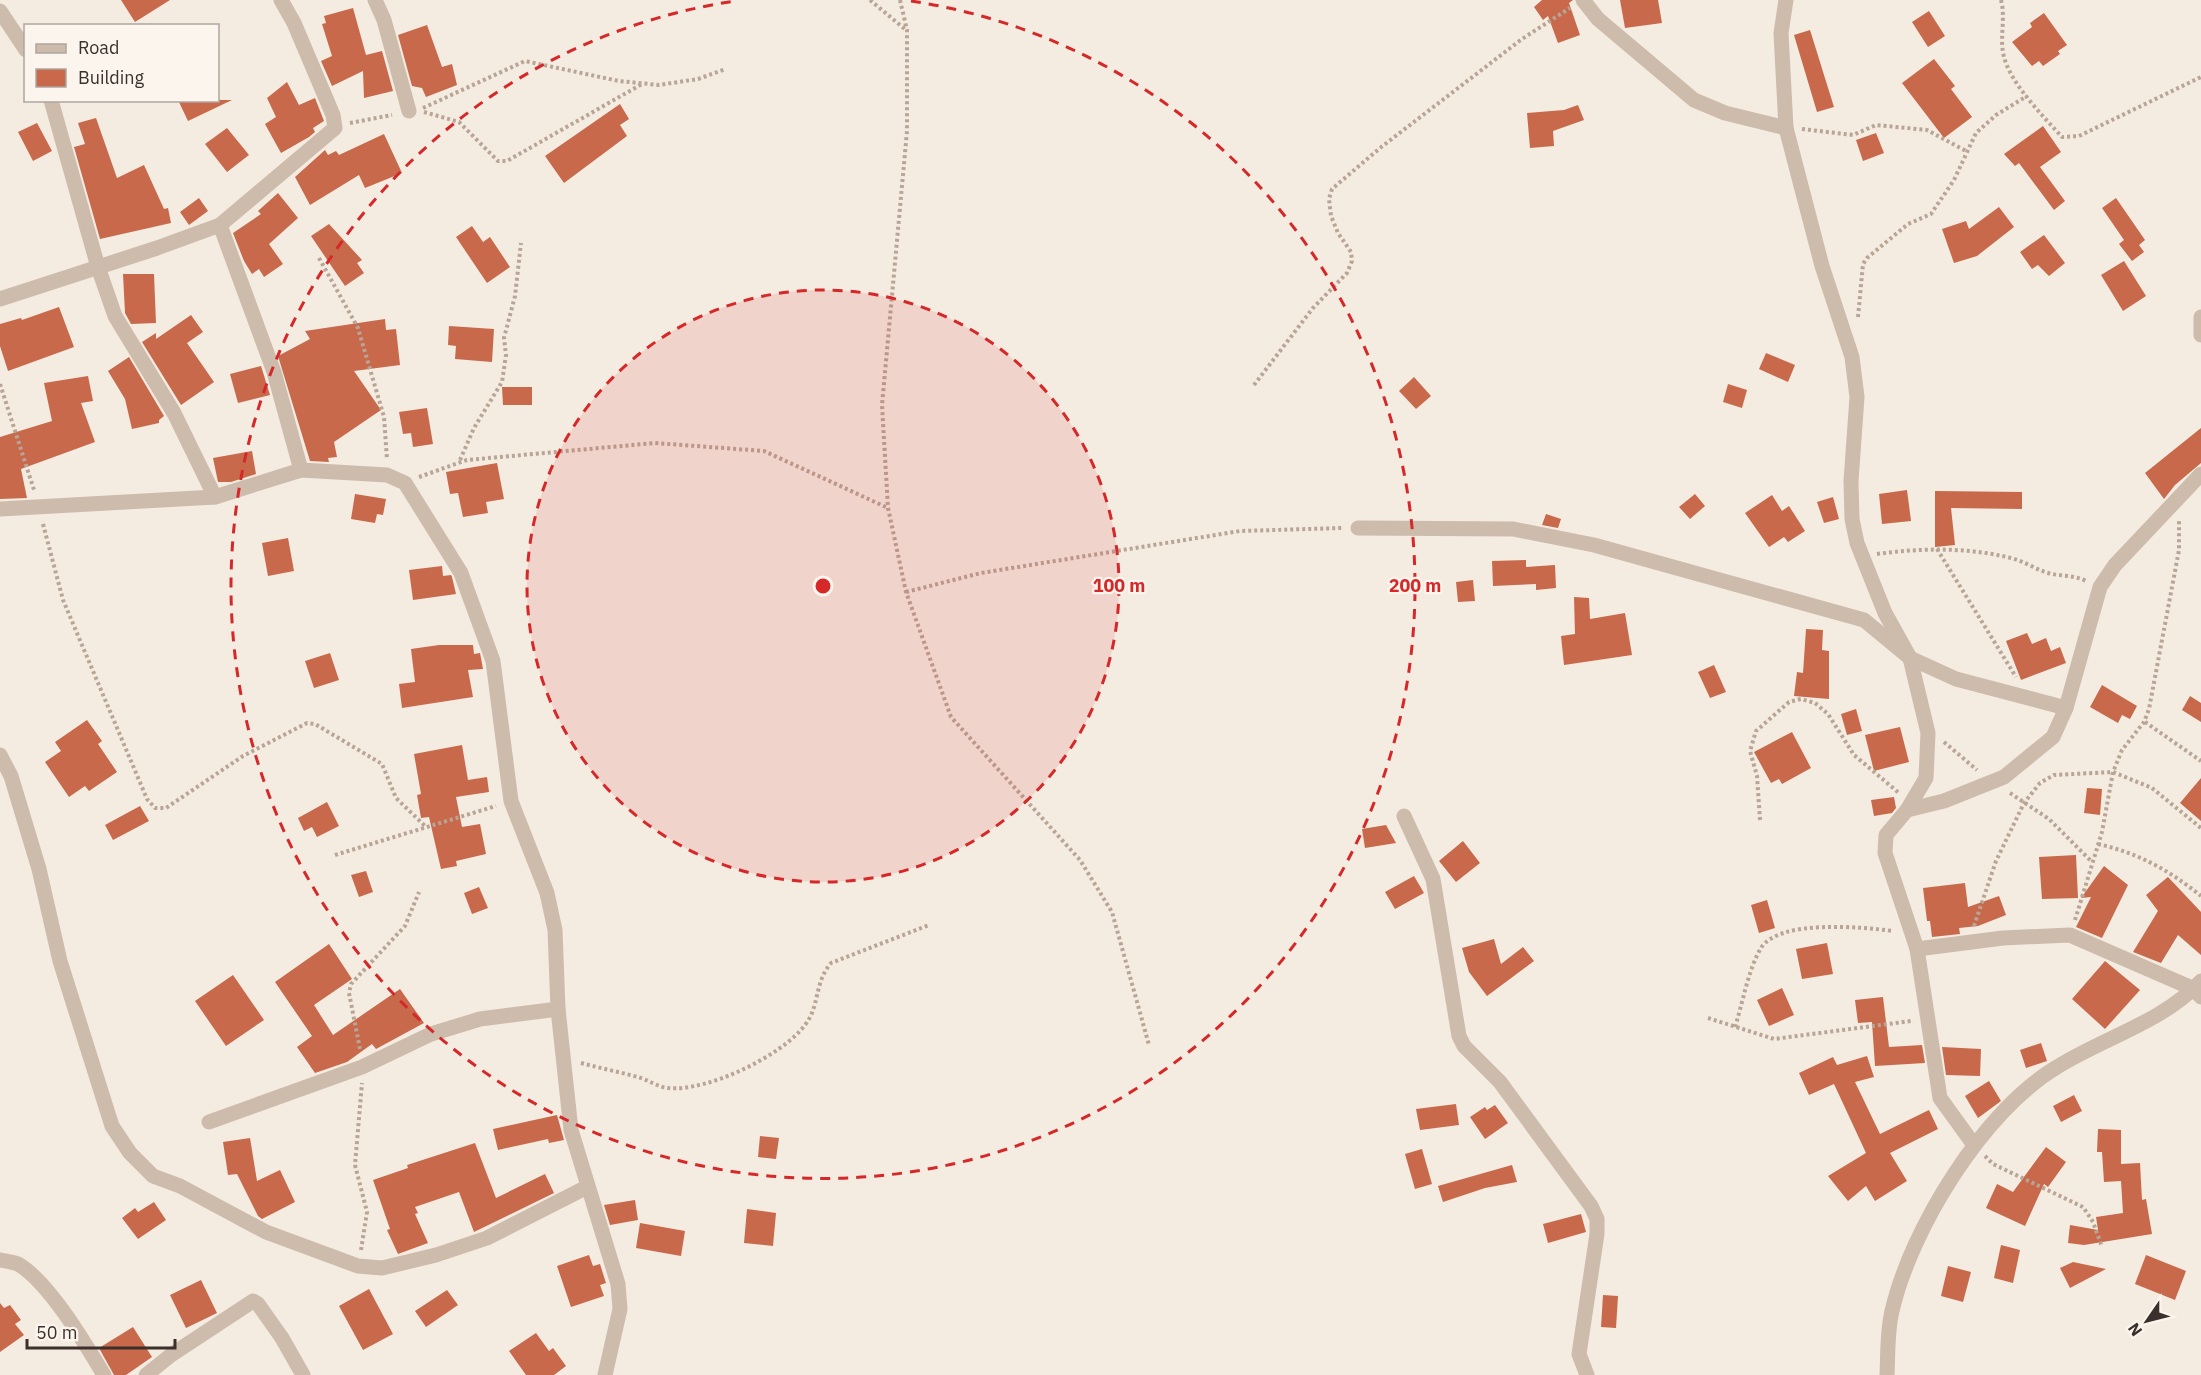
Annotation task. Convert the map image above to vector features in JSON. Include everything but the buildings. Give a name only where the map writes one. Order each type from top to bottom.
[{"type":"street","points":[[0,299],[220,225],[335,128],[333,115],[294,22],[281,0]]},
{"type":"street","points":[[375,0],[384,20],[409,111]]},
{"type":"street","points":[[1786,0],[1781,33],[1786,128],[1822,266],[1852,357],[1857,397],[1851,481],[1851,519],[1862,556],[1885,613],[1910,658],[1927,724],[1926,778],[1910,805],[1886,835],[1884,842],[1895,886],[1917,949],[1940,1098],[1974,1145]]},
{"type":"street","points":[[1577,3],[1694,100],[1725,113],[1786,128]]},
{"type":"street","points":[[0,11],[24,47]]},
{"type":"street","points":[[52,102],[62,131],[98,267],[115,316],[174,413],[215,497]]},
{"type":"street","points":[[220,225],[274,372],[301,470]]},
{"type":"street","points":[[2201,317],[2201,335]]},
{"type":"street","points":[[0,509],[215,497],[301,470],[387,475],[405,483],[461,573],[493,661],[511,801],[547,893],[555,930],[558,1009],[571,1130],[618,1284],[620,1309],[605,1375]]},
{"type":"street","points":[[1910,805],[1944,801],[2004,777],[2053,737],[2066,708],[2100,588],[2115,565],[2201,474]]},
{"type":"street","points":[[1358,528],[1513,529],[1594,545],[1863,620],[1910,658],[1956,679],[2066,708]]},
{"type":"street","points":[[0,755],[11,776],[39,869],[60,961],[112,1126],[130,1153],[153,1176],[180,1186],[266,1233],[358,1266],[382,1268],[436,1255],[487,1238],[587,1187]]},
{"type":"street","points":[[1404,816],[1433,879],[1459,1036],[1464,1046],[1500,1082],[1591,1206],[1597,1219],[1597,1234],[1579,1353],[1587,1375]]},
{"type":"street","points":[[1917,949],[1968,942],[2070,935],[2199,989]]},
{"type":"street","points":[[1887,1375],[1891,1314],[1911,1249],[1974,1145],[2024,1090],[2048,1072],[2156,1015],[2199,989]]},
{"type":"street","points":[[209,1122],[362,1067],[430,1034],[480,1019],[558,1009]]},
{"type":"street","points":[[0,1260],[18,1264],[48,1294],[81,1338],[104,1375]]},
{"type":"street","points":[[146,1375],[171,1355],[253,1301],[258,1304],[282,1338],[303,1375]]},
{"type":"path","points":[[870,0],[907,30]]},
{"type":"path","points":[[900,0],[907,30],[907,131],[882,405],[888,508],[906,592],[951,717],[1080,860],[1104,896],[1112,912],[1149,1045]]},
{"type":"path","points":[[2001,0],[2003,56],[2027,96],[2062,137],[2070,139],[2201,78]]},
{"type":"path","points":[[1254,385],[1312,308],[1347,273],[1352,261],[1351,252],[1338,233],[1331,216],[1329,199],[1332,189],[1380,148],[1513,46],[1577,3]]},
{"type":"path","points":[[643,83],[507,161],[498,161],[459,122],[417,110],[525,61],[619,81],[643,83],[659,85],[698,79],[726,69]]},
{"type":"path","points":[[1857,327],[1863,264],[1867,258],[1908,224],[1931,214],[1941,203],[1976,133],[1996,115],[2027,96]]},
{"type":"path","points":[[335,128],[409,111]]},
{"type":"path","points":[[1786,128],[1853,135],[1876,124],[1927,130],[1967,151]]},
{"type":"path","points":[[460,461],[474,428],[502,382],[506,356],[504,338],[515,296],[521,243]]},
{"type":"path","points":[[319,258],[358,328],[384,417],[387,475]]},
{"type":"path","points":[[0,384],[39,506],[63,600],[147,799],[155,807],[166,808],[243,756],[308,723],[315,724],[382,764],[396,798],[425,826]]},
{"type":"path","points":[[405,483],[460,461],[655,443],[764,451],[888,508]]},
{"type":"path","points":[[2070,935],[2098,844],[2113,772],[2122,750],[2145,722],[2179,550],[2179,497]]},
{"type":"path","points":[[906,592],[981,573],[1240,531],[1358,528]]},
{"type":"path","points":[[1862,556],[1917,549],[1964,549],[2013,559],[2048,574],[2075,576],[2100,588]]},
{"type":"path","points":[[1937,549],[2029,698]]},
{"type":"path","points":[[1760,820],[1757,776],[1750,751],[1756,731],[1789,702],[1801,699],[1815,703],[1828,714],[1854,754],[1910,805]]},
{"type":"path","points":[[2145,722],[2201,761]]},
{"type":"path","points":[[1927,724],[1960,758],[2049,819],[2092,862]]},
{"type":"path","points":[[1968,942],[1996,861],[2025,803],[2040,783],[2054,776],[2113,772],[2152,788],[2201,828]]},
{"type":"path","points":[[335,855],[511,801]]},
{"type":"path","points":[[2098,844],[2129,851],[2184,882],[2201,896]]},
{"type":"path","points":[[358,1266],[367,1212],[355,1166],[362,1098],[362,1067],[349,993],[351,984],[405,926],[419,892]]},
{"type":"path","points":[[563,1058],[641,1078],[666,1088],[687,1089],[748,1068],[773,1054],[803,1028],[811,1017],[821,975],[831,963],[929,925]]},
{"type":"path","points":[[1735,1027],[1761,948],[1776,934],[1796,929],[1878,929],[1911,933]]},
{"type":"path","points":[[1708,1018],[1774,1039],[1927,1019]]},
{"type":"path","points":[[1974,1145],[1993,1164],[2083,1207],[2093,1222],[2102,1247]]}]
